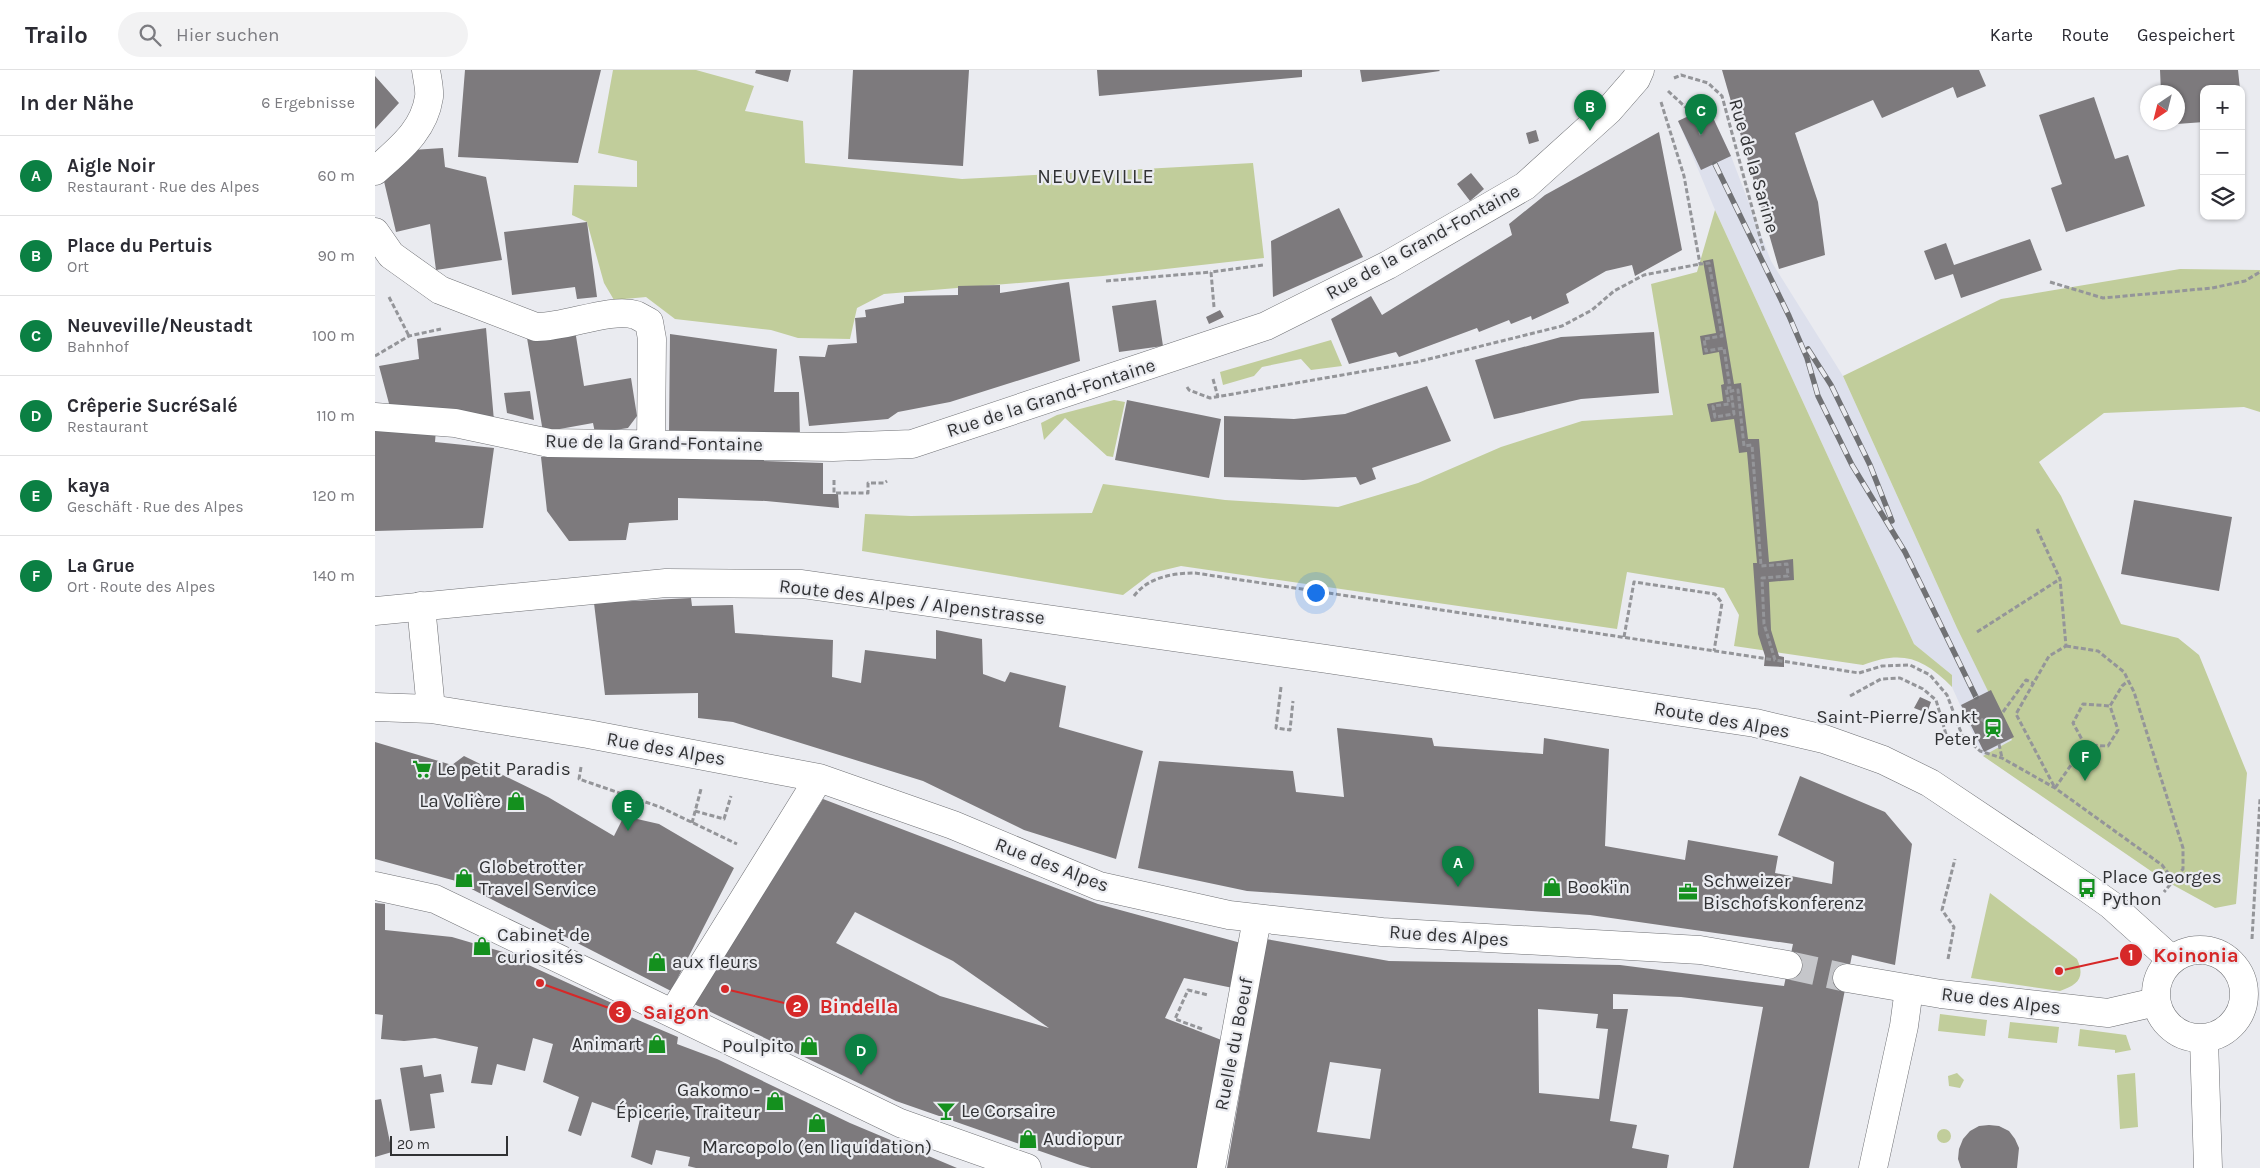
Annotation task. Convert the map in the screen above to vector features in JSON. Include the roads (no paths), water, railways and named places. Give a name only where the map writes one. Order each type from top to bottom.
[{"type":"street","points":[[375,171],[408,142],[423,122],[430,96],[426,70]]},
{"type":"street","name":"Rue de la Grand-Fontaine","points":[[375,417],[455,423],[549,443],[833,447],[911,444],[1266,326],[1388,265],[1525,186],[1609,110],[1636,79],[1650,77]]},
{"type":"street","points":[[375,232],[391,255],[440,290],[536,327],[549,327],[613,314],[635,315],[649,322],[652,339],[651,443]]},
{"type":"street","name":"Route des Alpes / Alpenstrasse","points":[[375,611],[666,583],[802,584],[1327,659]]},
{"type":"street","points":[[421,606],[431,709]]},
{"type":"street","name":"Route des Alpes","points":[[1327,659],[1755,723],[1824,739],[1883,760],[1930,783],[2087,888],[2111,905],[2172,960]]},
{"type":"street","name":"Rue des Alpes","points":[[375,707],[431,709],[587,734],[819,778],[953,825],[1099,886],[1257,919],[1382,932],[1700,950],[1788,965]]},
{"type":"street","points":[[673,1013],[819,778]]},
{"type":"street","points":[[375,886],[435,900],[900,1123],[1027,1168]]},
{"type":"street","name":"Ruelle du Boeuf","points":[[1211,1168],[1257,919]]},
{"type":"street","points":[[2196,950],[2209,951],[2222,956],[2233,964],[2240,976],[2252,989],[2235,1021],[2218,1035],[2204,1039],[2187,1037],[2172,1029],[2161,1016],[2156,1002],[2156,986],[2161,972],[2172,960],[2183,953],[2196,950]]},
{"type":"street","name":"Rue des Alpes","points":[[1847,978],[1941,994],[2107,1013],[2156,1002]]},
{"type":"street","points":[[1873,1168],[1905,1026],[1909,989]]},
{"type":"street","points":[[2204,1039],[2208,1168]]},
{"type":"tunnel","points":[[1788,965],[1847,978]]},
{"type":"railway","points":[[1715,164],[1789,316],[1807,358],[1818,396],[1852,465],[1905,552],[1976,697]]},
{"type":"railway","points":[[1808,349],[1831,385],[1870,465],[1892,521]]},
{"type":"place","name":"Place du Pertuis","points":[[1590,131]]},
{"type":"place","name":"Neuveville/Neustadt","points":[[1701,135]]},
{"type":"place","name":"Saint-Pierre/Sankt Peter","points":[[1993,728]]},
{"type":"place","name":"Le petit Paradis","points":[[422,769]]},
{"type":"place","name":"La Grue","points":[[2085,781]]},
{"type":"place","name":"La Volière","points":[[516,801]]},
{"type":"place","name":"kaya","points":[[628,831]]},
{"type":"place","name":"Globetrotter Travel Service","points":[[464,878]]},
{"type":"place","name":"Aigle Noir","points":[[1458,887]]},
{"type":"place","name":"Book'in","points":[[1552,887]]},
{"type":"place","name":"Place Georges Python","points":[[2087,888]]},
{"type":"place","name":"Schweizer Bischofskonferenz","points":[[1688,892]]},
{"type":"place","name":"Cabinet de curiosités","points":[[482,946]]},
{"type":"place","name":"aux fleurs","points":[[657,962]]},
{"type":"place","name":"Koinonia","points":[[2059,971]]},
{"type":"place","name":"Saigon","points":[[540,983]]},
{"type":"place","name":"Bindella","points":[[725,989]]},
{"type":"place","name":"Animart","points":[[657,1044]]},
{"type":"place","name":"Poulpito","points":[[809,1046]]},
{"type":"place","name":"Crêperie SucréSalé","points":[[861,1075]]},
{"type":"place","name":"Gakomo - Épicerie, Traiteur","points":[[775,1101]]},
{"type":"place","name":"Le Corsaire","points":[[946,1111]]},
{"type":"place","name":"Marcopolo (en liquidation)","points":[[817,1123]]},
{"type":"place","name":"Audiopur","points":[[1028,1139]]},
{"type":"district","name":"NEUVEVILLE","points":[[1096,176]]}]
